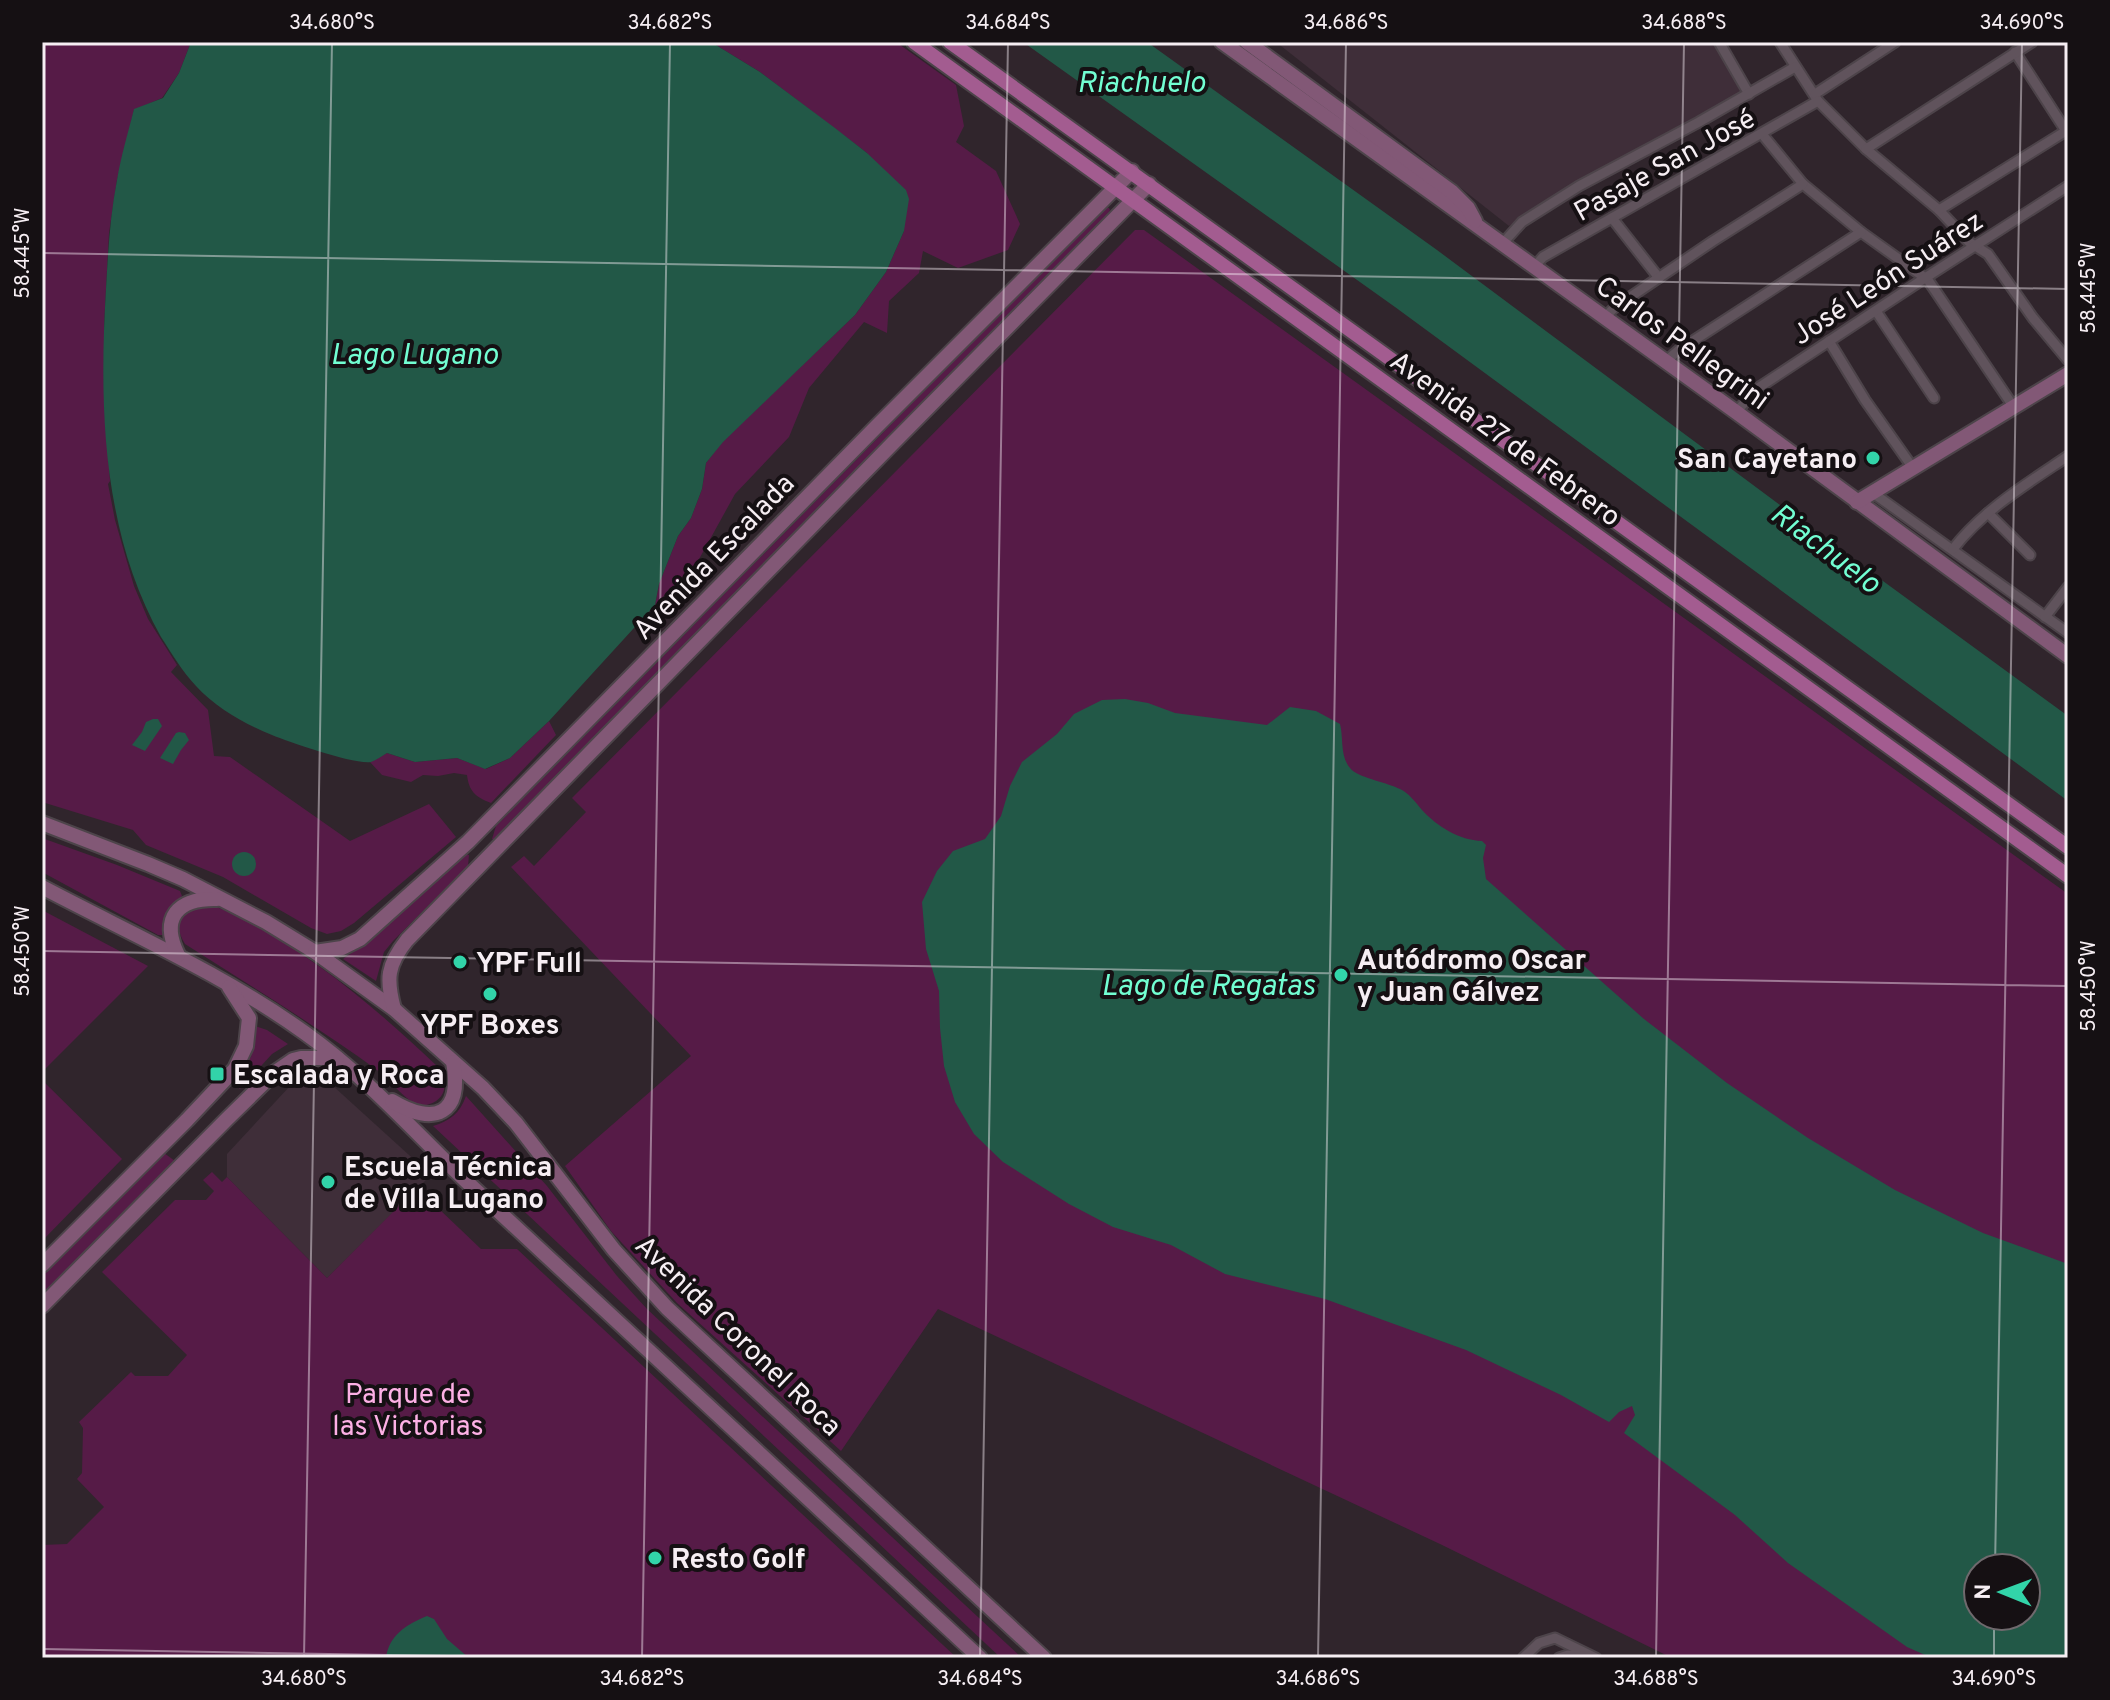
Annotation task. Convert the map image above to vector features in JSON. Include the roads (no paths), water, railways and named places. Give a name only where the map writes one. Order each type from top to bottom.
[{"type":"main road","name":"Avenida 27 de Febrero","points":[[914,42],[2068,876]]},
{"type":"main road","name":"Avenida 27 de Febrero","points":[[950,42],[2068,847]]},
{"type":"main road","name":"Carlos Pellegrini","points":[[1222,42],[1666,361],[2068,656]]},
{"type":"main road","name":"Carlos Pellegrini","points":[[1247,42],[1452,192],[1468,208],[1477,225]]},
{"type":"main road","name":"Avenida Escalada","points":[[315,952],[342,948],[360,939],[468,842],[1132,171]]},
{"type":"main road","name":"Avenida Escalada","points":[[394,1009],[388,983],[389,969],[397,953],[1149,184]]},
{"type":"main road","points":[[1857,502],[2068,374]]},
{"type":"main road","name":"Avenida Coronel Roca","points":[[42,823],[148,864],[266,922],[315,952],[394,1009],[483,1088],[516,1123],[614,1250],[667,1308],[1044,1658]]},
{"type":"main road","points":[[468,842],[485,860]]},
{"type":"main road","points":[[42,887],[178,955],[284,1018],[338,1058],[483,1197],[980,1658]]},
{"type":"main road","points":[[178,955],[171,942],[170,929],[176,912],[193,901],[221,899]]},
{"type":"main road","points":[[42,1265],[220,1086],[242,1058],[249,1034],[249,1018],[227,984]]},
{"type":"main road","points":[[42,1306],[283,1066],[301,1058],[338,1058]]},
{"type":"main road","points":[[375,1091],[414,1113],[438,1114],[452,1102],[455,1082],[453,1062]]},
{"type":"main road","points":[[201,1145],[205,1132],[236,1100],[234,1091],[220,1086]]},
{"type":"main road","points":[[187,1159],[179,1148],[181,1139],[212,1105],[220,1086]]},
{"type":"street","points":[[1719,42],[1749,94]]},
{"type":"street","points":[[1780,42],[1816,98],[1866,149],[1988,254],[2033,318],[2068,360]]},
{"type":"street","name":"Pasaje San José","points":[[1534,267],[1543,257],[1762,134],[1895,42]]},
{"type":"street","points":[[1866,149],[2032,42]]},
{"type":"street","points":[[1939,210],[2067,132],[2015,52]]},
{"type":"street","points":[[1502,244],[1522,222],[1579,186],[1795,67]]},
{"type":"street","points":[[1762,134],[1803,184],[1931,284],[2013,406]]},
{"type":"street","points":[[1604,318],[1614,308],[1803,184]]},
{"type":"street","name":"José León Suárez","points":[[1736,412],[1758,388],[2068,186]]},
{"type":"street","points":[[1612,218],[1659,278]]},
{"type":"street","points":[[1666,361],[1861,232]]},
{"type":"street","points":[[1876,311],[1934,398]]},
{"type":"street","points":[[1829,341],[1865,400],[1913,468]]},
{"type":"street","points":[[1953,549],[1971,527],[1988,513],[2068,456]]},
{"type":"street","points":[[1873,493],[2068,633]]},
{"type":"street","points":[[1988,513],[2030,555]]},
{"type":"street","points":[[2045,617],[2068,587]]},
{"type":"street","points":[[1523,1658],[1539,1643],[1555,1638],[1593,1657]]},
{"type":"street","points":[[1559,1658],[1568,1655],[1593,1657]]},
{"type":"water","name":"Lago Lugano","points":[[191,42],[711,42],[760,72],[835,128],[906,190],[909,199],[904,231],[886,272],[855,315],[723,442],[706,463],[702,489],[691,518],[678,536],[659,584],[655,605],[549,721],[510,758],[485,769],[457,758],[415,762],[387,753],[371,762],[351,760],[292,743],[252,726],[231,715],[191,680],[161,637],[141,597],[116,512],[105,423],[104,333],[110,234],[119,171],[134,109],[163,98],[179,73]]},
{"type":"water","name":"Riachuelo","points":[[1023,42],[1147,42],[1437,250],[2068,716],[2068,801],[1395,307]]},
{"type":"water","name":"Lago de Regatas","points":[[1125,699],[1175,713],[1267,725],[1290,707],[1316,711],[1340,724],[1344,755],[1353,771],[1403,791],[1449,832],[1482,841],[1486,845],[1483,858],[1486,879],[1644,1019],[1727,1083],[1808,1138],[1895,1190],[1983,1233],[2068,1264],[2068,1658],[1932,1658],[1907,1647],[1788,1563],[1735,1515],[1624,1433],[1635,1415],[1632,1406],[1619,1412],[1609,1422],[1561,1395],[1466,1350],[1325,1299],[1225,1274],[1171,1245],[1113,1227],[1069,1204],[1003,1162],[974,1134],[955,1102],[944,1066],[939,991],[926,949],[922,902],[937,871],[953,851],[985,839],[1001,816],[1010,786],[1022,762],[1057,734],[1074,714],[1102,700]]},
{"type":"water","points":[[158,719],[162,726],[145,751],[132,745],[146,722]]},
{"type":"water","points":[[179,732],[185,733],[189,740],[173,764],[160,758]]},
{"type":"water","points":[[244,852],[252,856],[256,864],[252,872],[244,876],[236,872],[232,864],[236,856]]},
{"type":"water","points":[[427,1616],[434,1619],[447,1639],[469,1658],[386,1658],[391,1643],[400,1631]]},
{"type":"place","name":"San Cayetano","points":[[1873,458]]},
{"type":"place","name":"YPF Full","points":[[460,962]]},
{"type":"place","name":"Autódromo Oscar y Juan Gálvez","points":[[1341,975]]},
{"type":"place","name":"YPF Boxes","points":[[490,994]]},
{"type":"place","name":"Escalada y Roca","points":[[217,1074]]},
{"type":"place","name":"Escuela Técnica de Villa Lugano","points":[[328,1182]]},
{"type":"place","name":"Resto Golf","points":[[655,1558]]},
{"type":"park label","name":"Parque de las Victorias","points":[[408,1409]]}]
